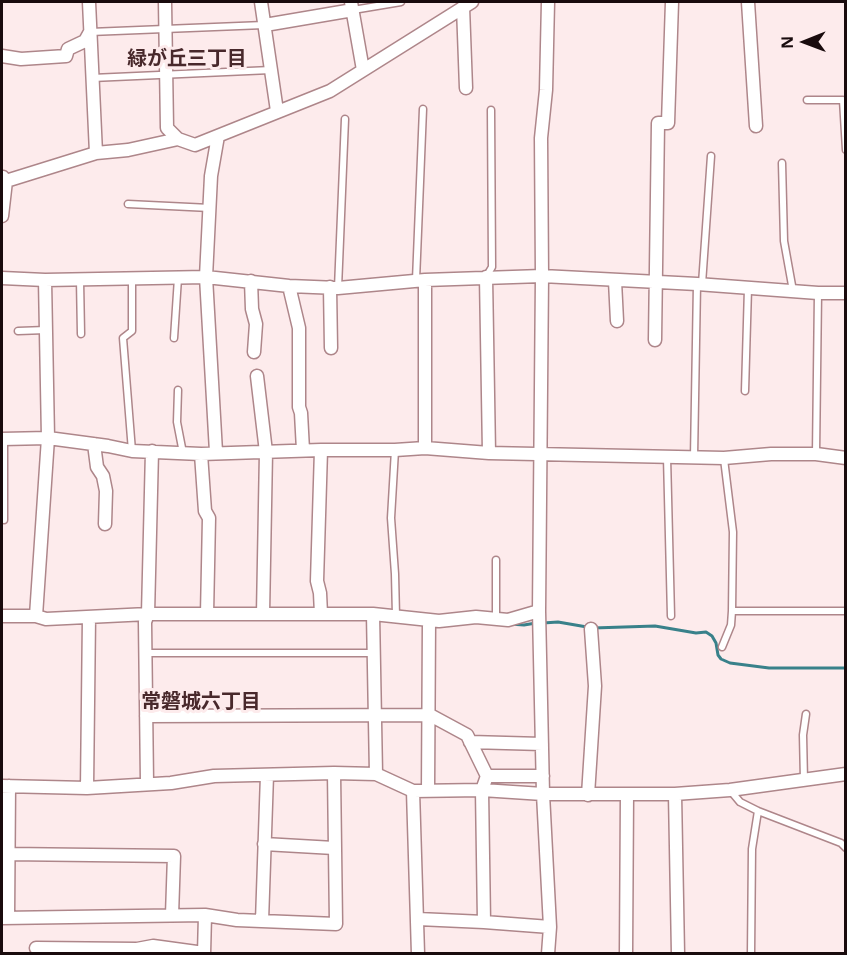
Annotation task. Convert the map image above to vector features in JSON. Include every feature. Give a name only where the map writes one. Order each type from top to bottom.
[{"type":"street","points":[[88,2],[96,153]]},
{"type":"street","points":[[165,2],[167,128],[178,139],[195,144],[330,91],[467,4]]},
{"type":"street","points":[[261,2],[277,111]]},
{"type":"street","points":[[548,2],[546,90],[541,127],[539,611],[543,794],[550,927],[548,954]]},
{"type":"street","points":[[655,340],[658,123],[668,123],[672,2]]},
{"type":"street","points":[[748,2],[756,126]]},
{"type":"street","points":[[466,88],[467,4]]},
{"type":"street","points":[[265,25],[352,6],[363,70]]},
{"type":"street","points":[[2,56],[21,59],[66,56],[68,49],[85,41],[90,32]]},
{"type":"street","points":[[216,452],[206,277],[211,176],[218,136]]},
{"type":"street","points":[[2,216],[4,178],[96,153],[128,150],[178,139]]},
{"type":"street","points":[[2,278],[45,280],[206,277],[289,286],[334,287],[420,280],[542,276],[846,293]]},
{"type":"street","points":[[486,277],[489,453]]},
{"type":"street","points":[[36,616],[48,438],[45,280]]},
{"type":"street","points":[[420,280],[425,448]]},
{"type":"street","points":[[250,281],[252,309],[256,324],[254,352]]},
{"type":"street","points":[[615,281],[617,321]]},
{"type":"street","points":[[289,286],[299,328],[299,407],[303,450]]},
{"type":"street","points":[[331,348],[334,287]]},
{"type":"street","points":[[257,376],[266,452],[263,614]]},
{"type":"street","points":[[3,439],[48,438],[132,451],[201,454],[425,448],[489,453],[541,452],[724,458],[771,454],[816,454],[846,458]]},
{"type":"street","points":[[94,444],[97,467],[103,476],[106,491],[105,524]]},
{"type":"street","points":[[321,450],[317,580],[321,614]]},
{"type":"street","points":[[147,783],[145,622],[148,614],[152,451]]},
{"type":"street","points":[[201,454],[205,512],[209,518],[207,614]]},
{"type":"street","points":[[2,616],[36,616],[46,619],[148,614],[373,614],[429,621],[476,617],[508,620],[539,611]]},
{"type":"street","points":[[373,614],[375,774]]},
{"type":"street","points":[[87,788],[88,617]]},
{"type":"street","points":[[428,790],[429,621]]},
{"type":"street","points":[[588,795],[595,686],[591,629]]},
{"type":"street","points":[[146,716],[430,715],[467,735],[486,776],[482,790],[484,922]]},
{"type":"street","points":[[470,742],[542,744]]},
{"type":"street","points":[[334,773],[336,924],[237,920],[205,915],[5,918],[8,854],[5,786],[87,788],[171,783],[214,776],[334,773],[375,774],[413,791],[482,790],[588,795],[675,794],[730,790],[846,774]]},
{"type":"street","points":[[262,921],[267,775]]},
{"type":"street","points":[[486,776],[543,776]]},
{"type":"street","points":[[413,791],[418,954]]},
{"type":"street","points":[[626,954],[627,794]]},
{"type":"street","points":[[675,794],[678,954]]},
{"type":"street","points":[[264,844],[334,848]]},
{"type":"street","points":[[8,854],[174,856],[172,915]]},
{"type":"street","points":[[36,948],[137,949],[153,946],[176,951],[204,953],[205,915]]},
{"type":"street","points":[[417,919],[550,927]]},
{"type":"lane","points":[[352,6],[401,2]]},
{"type":"lane","points":[[90,32],[265,25]]},
{"type":"lane","points":[[92,78],[271,70]]},
{"type":"lane","points":[[807,100],[843,100],[846,150]]},
{"type":"lane","points":[[420,280],[423,110]]},
{"type":"lane","points":[[486,277],[492,267],[491,110]]},
{"type":"lane","points":[[334,287],[345,119]]},
{"type":"lane","points":[[694,457],[699,284],[711,156]]},
{"type":"lane","points":[[782,163],[784,241],[793,291]]},
{"type":"lane","points":[[128,204],[210,208]]},
{"type":"lane","points":[[174,338],[178,277]]},
{"type":"lane","points":[[132,278],[132,331],[123,338],[132,451]]},
{"type":"lane","points":[[80,279],[81,334]]},
{"type":"lane","points":[[745,391],[748,288]]},
{"type":"lane","points":[[816,454],[818,293]]},
{"type":"lane","points":[[18,331],[46,330]]},
{"type":"lane","points":[[178,390],[177,422],[183,453]]},
{"type":"lane","points":[[3,439],[4,520]]},
{"type":"lane","points":[[395,450],[391,518],[396,617]]},
{"type":"lane","points":[[667,457],[671,616]]},
{"type":"lane","points":[[722,647],[731,625],[733,532],[724,458]]},
{"type":"lane","points":[[496,560],[496,619]]},
{"type":"lane","points":[[732,611],[846,611]]},
{"type":"lane","points":[[145,653],[373,653]]},
{"type":"lane","points":[[804,781],[803,735],[806,714]]},
{"type":"lane","points":[[730,790],[740,802],[841,843],[846,848]]},
{"type":"lane","points":[[751,954],[752,849],[758,811]]},
{"type":"waterway","points":[[543,623],[558,622],[587,627]]},
{"type":"waterway","points":[[510,624],[536,623]]},
{"type":"waterway","points":[[593,628],[655,626],[696,633],[706,632],[716,643],[721,659],[730,663],[769,668],[846,668]]},
{"type":"district","name":"緑が丘三丁目","points":[[187,59]]},
{"type":"district","name":"常磐城六丁目","points":[[201,702]]}]
